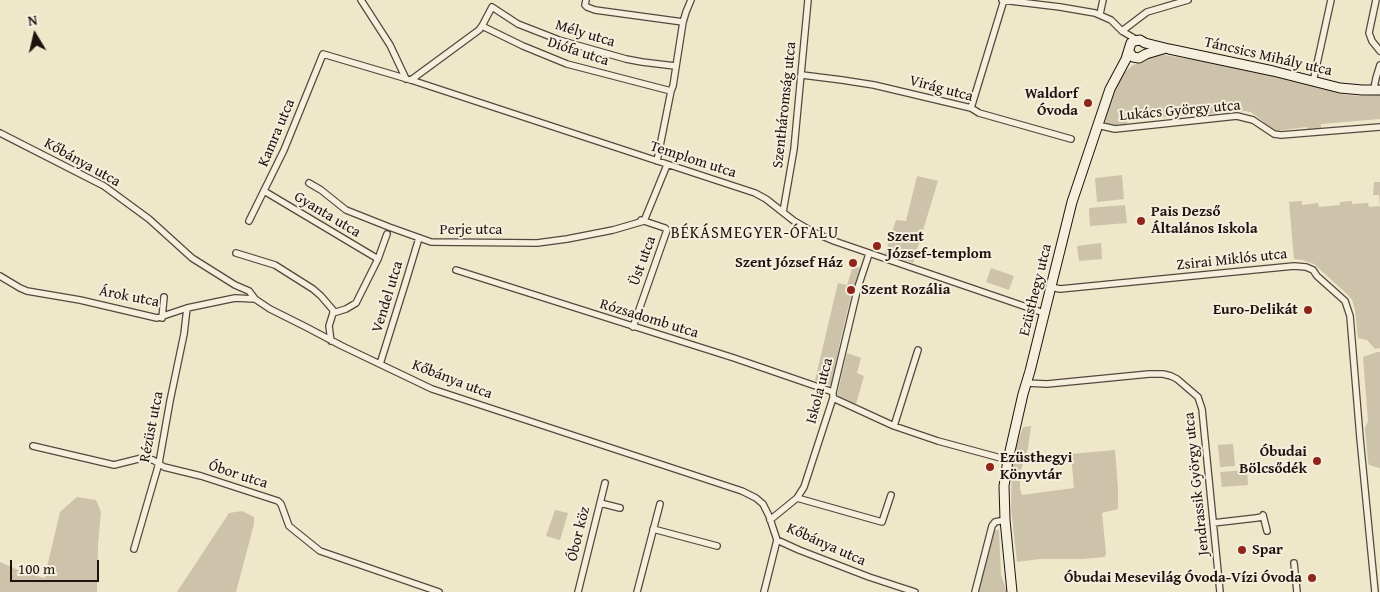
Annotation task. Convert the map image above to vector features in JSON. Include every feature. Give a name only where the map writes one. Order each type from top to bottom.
[{"type":"street","points":[[361,0],[390,45],[409,80],[482,26]]},
{"type":"street","points":[[586,0],[585,5],[595,10],[683,22]]},
{"type":"street","points":[[657,161],[670,91],[673,86],[683,22],[691,0]]},
{"type":"street","name":"Szentháromság utca","points":[[783,212],[794,149],[808,0]]},
{"type":"street","points":[[971,108],[1003,0],[1060,3],[1100,14],[1111,20],[1135,44],[1147,48],[1146,54]]},
{"type":"street","points":[[1100,14],[1103,0]]},
{"type":"street","points":[[1122,30],[1147,12],[1188,0]]},
{"type":"street","points":[[1313,82],[1331,0]]},
{"type":"street","points":[[1376,0],[1369,33],[1380,51]]},
{"type":"street","name":"Mély utca","points":[[482,26],[492,7],[518,24],[560,40],[626,59],[675,66]]},
{"type":"street","name":"Diófa utca","points":[[482,26],[567,64],[670,91]]},
{"type":"street","points":[[1135,44],[1130,55],[1136,58]]},
{"type":"street","name":"Táncsics Mihály utca","points":[[1135,44],[1169,49],[1273,71],[1340,88],[1362,90],[1378,88]]},
{"type":"street","name":"Ezüsthegy utca","points":[[1012,592],[1005,520],[1004,486],[1022,394],[1072,202],[1110,89],[1135,44]]},
{"type":"street","name":"Táncsics Mihály utca","points":[[1136,58],[1142,58],[1156,50],[1169,49]]},
{"type":"street","name":"Templom utca","points":[[324,54],[755,193],[766,199],[794,221],[834,241],[1044,314]]},
{"type":"street","name":"Kamra utca","points":[[249,221],[284,150],[324,54]]},
{"type":"street","name":"Ezüsthegy utca","points":[[1119,71],[1136,58]]},
{"type":"street","points":[[1378,88],[1380,65]]},
{"type":"street","name":"Virág utca","points":[[802,75],[874,85],[971,108],[979,113],[1071,138]]},
{"type":"street","name":"Lukács György utca","points":[[1097,125],[1115,129],[1237,116],[1253,120],[1274,134],[1281,135],[1380,127]]},
{"type":"street","name":"Kőbánya utca","points":[[0,133],[104,186],[148,219],[192,258],[235,285],[249,291],[255,299],[270,309],[331,340],[432,389],[742,491],[762,503],[777,540],[869,577],[914,592]]},
{"type":"street","points":[[643,220],[667,165]]},
{"type":"street","name":"Perje utca","points":[[309,183],[346,210],[431,242],[538,243],[613,230],[643,220]]},
{"type":"street","name":"Gyanta utca","points":[[264,191],[378,259]]},
{"type":"street","name":"Üst utca","points":[[633,327],[667,230],[643,220]]},
{"type":"street","points":[[333,313],[346,309],[356,303],[378,259],[387,234]]},
{"type":"street","name":"Vendel utca","points":[[380,364],[418,238]]},
{"type":"street","points":[[236,253],[275,265],[316,292],[332,308],[333,313],[328,326],[331,340]]},
{"type":"street","name":"Iskola utca","points":[[770,520],[797,498],[804,487],[833,395],[858,286],[869,254]]},
{"type":"street","name":"Zsirai Miklós utca","points":[[1051,287],[1060,289],[1301,266],[1306,266],[1313,270],[1344,301],[1348,310],[1375,592]]},
{"type":"street","name":"Rózsadomb utca","points":[[456,270],[734,358],[833,395],[894,426],[938,441],[1008,460]]},
{"type":"street","name":"Árok utca","points":[[0,276],[27,291],[80,300],[157,318],[162,318],[187,308],[235,298],[255,299]]},
{"type":"street","points":[[162,318],[164,297]]},
{"type":"street","name":"Rézüst utca","points":[[134,549],[159,463],[184,334],[187,308]]},
{"type":"street","points":[[894,426],[918,350]]},
{"type":"street","name":"Jendrassik György utca","points":[[1026,383],[1047,384],[1156,374],[1171,376],[1182,382],[1198,397],[1202,409],[1220,592]]},
{"type":"street","name":"Óbor utca","points":[[33,446],[114,465],[142,458],[278,501],[281,504],[289,526],[320,551],[439,592]]},
{"type":"street","name":"Óbor köz","points":[[578,592],[606,482]]},
{"type":"street","points":[[797,498],[882,522],[891,495]]},
{"type":"street","points":[[600,503],[620,508]]},
{"type":"street","points":[[637,592],[660,504]]},
{"type":"street","points":[[1213,523],[1256,518],[1263,514],[1267,531]]},
{"type":"street","points":[[975,592],[992,526],[995,522],[1005,520]]},
{"type":"street","points":[[653,529],[717,546]]},
{"type":"street","points":[[764,592],[777,540]]},
{"type":"street","points":[[1294,563],[1296,592]]},
{"type":"shaded area","points":[[1160,54],[1267,73],[1341,94],[1359,96],[1380,95],[1380,119],[1321,124],[1319,129],[1308,130],[1307,127],[1275,131],[1251,112],[1244,111],[1127,120],[1127,124],[1111,126],[1107,124],[1105,121],[1114,90],[1125,72],[1133,65]]},
{"type":"shaded area","points":[[1122,175],[1124,199],[1097,202],[1095,178]]},
{"type":"shaded area","points":[[917,176],[938,181],[913,263],[885,254],[896,220],[906,221]]},
{"type":"shaded area","points":[[1374,182],[1380,182],[1380,206],[1379,195],[1373,195]]},
{"type":"shaded area","points":[[1302,201],[1302,205],[1318,203],[1319,207],[1340,205],[1340,202],[1352,201],[1352,204],[1368,203],[1369,207],[1380,206],[1380,348],[1375,349],[1367,340],[1358,338],[1355,310],[1352,300],[1348,295],[1314,264],[1294,259],[1289,202]]},
{"type":"shaded area","points":[[1125,205],[1127,223],[1090,226],[1089,208]]},
{"type":"shaded area","points":[[1101,243],[1102,259],[1079,261],[1077,246]]},
{"type":"shaded area","points":[[853,266],[861,268],[852,292],[832,386],[815,380],[838,283],[847,285]]},
{"type":"shaded area","points":[[991,268],[1014,276],[1009,290],[986,282]]},
{"type":"shaded area","points":[[1380,352],[1380,468],[1369,465],[1368,462],[1365,428],[1368,421],[1363,357]]},
{"type":"shaded area","points":[[847,353],[861,358],[857,373],[864,376],[856,404],[837,395]]},
{"type":"shaded area","points":[[1031,426],[1028,448],[1020,473],[1022,495],[1074,488],[1071,454],[1115,450],[1118,509],[1102,513],[1105,557],[1040,559],[1017,562],[1011,508],[1012,459],[1023,427]]},
{"type":"shaded area","points":[[1233,444],[1235,466],[1220,467],[1218,445]]},
{"type":"shaded area","points":[[1247,470],[1248,485],[1222,487],[1220,472]]},
{"type":"shaded area","points":[[77,497],[96,500],[101,512],[97,592],[0,592],[0,562],[25,573],[45,578],[60,512]]},
{"type":"shaded area","points":[[555,510],[568,513],[560,540],[546,536]]},
{"type":"shaded area","points":[[242,511],[254,517],[254,524],[236,592],[177,592],[229,513]]},
{"type":"shaded area","points":[[994,530],[999,530],[1001,575],[1007,592],[978,592]]},
{"type":"place","name":"Waldorf Óvoda","points":[[1088,103]]},
{"type":"place","name":"Pais Dezső Általános Iskola","points":[[1141,221]]},
{"type":"place","name":"Szent József-templom","points":[[877,246]]},
{"type":"place","name":"Szent József Ház","points":[[853,263]]},
{"type":"place","name":"Szent Rozália","points":[[851,290]]},
{"type":"place","name":"Euro-Delikát","points":[[1308,310]]},
{"type":"place","name":"Óbudai Bölcsődék","points":[[1317,461]]},
{"type":"place","name":"Ezüsthegyi Könyvtár","points":[[990,467]]},
{"type":"place","name":"Spar","points":[[1242,550]]},
{"type":"place","name":"Óbudai Mesevilág Óvoda-Vízi Óvoda","points":[[1312,578]]},
{"type":"district","name":"BÉKÁSMEGYER-ÓFALU","points":[[755,234]]}]
